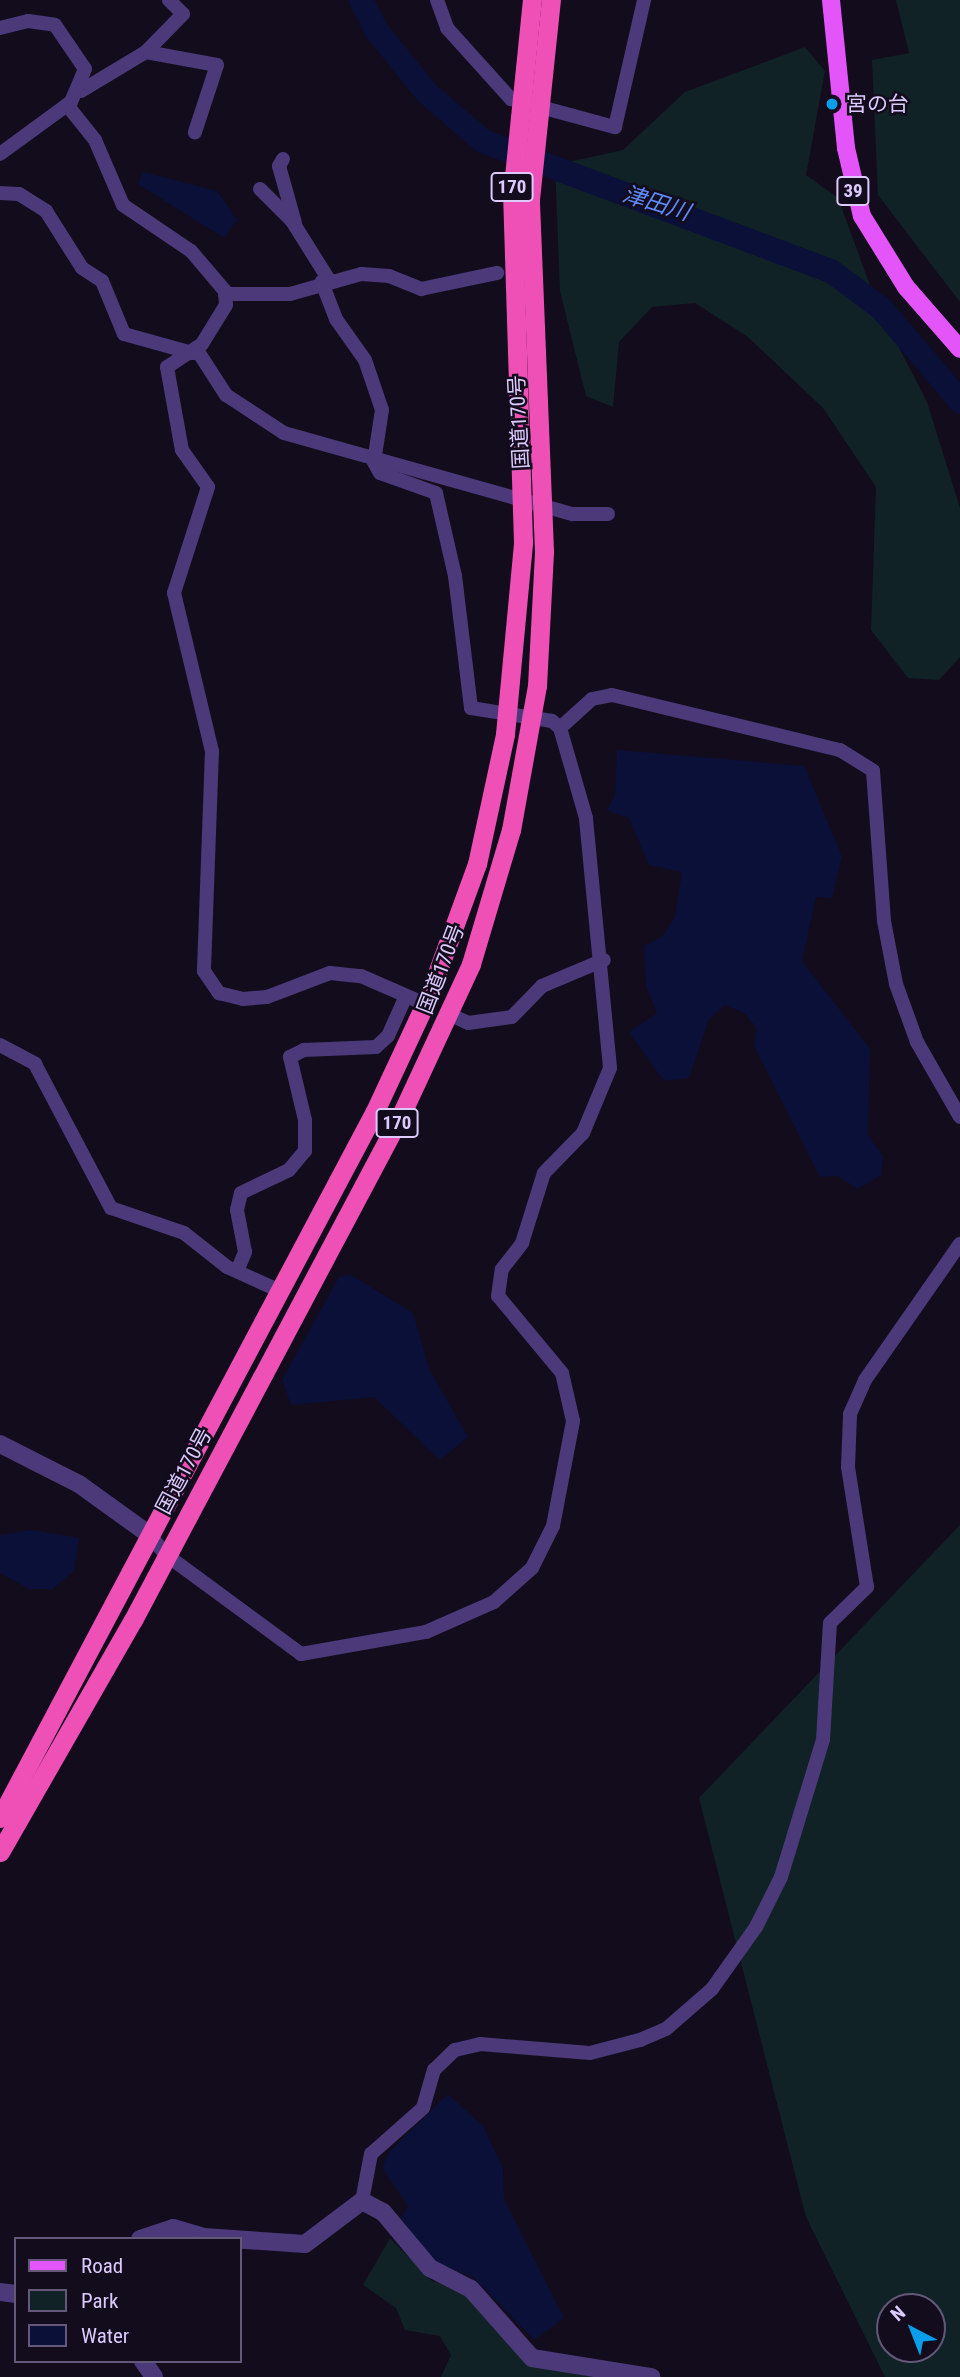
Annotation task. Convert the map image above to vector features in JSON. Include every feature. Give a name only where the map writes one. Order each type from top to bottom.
[{"type":"highway","name":"国道170号","points":[[0,1852],[165,1554],[449,1014],[487,912],[523,768],[537,686],[545,504],[530,199],[534,58],[531,0]]},
{"type":"highway","name":"国道170号","points":[[0,1818],[280,1291],[425,1004],[477,864],[505,734],[522,500],[512,196],[534,58],[551,0]]},
{"type":"main road","name":"39","points":[[831,0],[846,148],[862,216],[906,287],[960,349]]},
{"type":"street","points":[[0,154],[67,105],[81,91],[146,52],[183,14],[169,0]]},
{"type":"street","points":[[437,0],[447,28],[511,99],[615,127],[644,0]]},
{"type":"street","points":[[0,28],[28,21],[55,25],[81,55],[81,91]]},
{"type":"street","points":[[146,52],[217,65],[195,132]]},
{"type":"street","points":[[67,105],[95,140],[123,205],[191,251],[225,294],[226,305],[195,352],[167,367],[182,450],[208,487],[174,593],[212,751],[204,971],[219,993],[243,999],[330,973],[360,976],[425,1004]]},
{"type":"street","points":[[283,159],[279,166],[296,228]]},
{"type":"street","points":[[260,189],[296,228],[326,281],[336,319],[365,360],[382,410],[374,462],[380,473],[436,493],[455,576],[471,708],[556,725],[592,699],[612,695],[840,750],[873,771],[884,922],[896,984],[917,1042],[960,1117]]},
{"type":"street","points":[[0,193],[19,194],[46,211],[82,268],[102,281],[124,334],[195,352],[226,396],[258,420],[374,462],[545,504],[573,514],[608,514]]},
{"type":"street","points":[[225,294],[271,296],[326,281],[389,275],[421,289],[497,273]]},
{"type":"street","points":[[0,1444],[79,1484],[151,1536],[165,1554],[301,1654],[340,1652],[452,1624],[494,1602],[532,1568],[554,1526],[573,1404],[562,1373],[498,1296],[502,1269],[522,1243],[544,1173],[583,1133],[606,1080],[604,960],[592,925],[597,888],[586,818],[556,725]]},
{"type":"street","points":[[449,1014],[468,1023],[512,1017],[542,986],[604,960]]},
{"type":"street","points":[[236,1271],[246,1252],[237,1210],[240,1194],[289,1170],[305,1151],[305,1120],[290,1057],[304,1050],[376,1047],[388,1036],[407,996]]},
{"type":"street","points":[[0,1045],[35,1064],[111,1208],[184,1233],[236,1271],[280,1291]]},
{"type":"street","points":[[242,2240],[305,2244],[362,2201],[371,2154],[423,2108],[434,2070],[455,2050],[480,2044],[590,2053],[640,2040],[666,2029],[712,1989],[756,1927],[781,1877],[823,1740],[830,1623],[867,1587],[848,1467],[850,1414],[865,1380],[960,1244]]},
{"type":"street","points":[[362,2201],[383,2212],[430,2268],[471,2289],[532,2358],[651,2377]]},
{"type":"street","points":[[146,2237],[173,2228],[200,2237]]},
{"type":"green space","points":[[896,0],[960,0],[960,302],[878,195],[872,60],[909,53]]},
{"type":"green space","points":[[805,47],[825,71],[806,175],[838,198],[878,307],[927,402],[960,508],[960,657],[939,680],[908,678],[871,630],[876,487],[823,408],[748,337],[695,303],[652,307],[619,342],[613,407],[586,396],[560,291],[555,165],[623,150],[685,92]]},
{"type":"green space","points":[[960,1525],[960,2377],[885,2377],[878,2363],[946,2363],[946,2293],[876,2293],[876,2359],[806,2217],[699,1798]]},
{"type":"green space","points":[[390,2238],[432,2281],[471,2289],[532,2358],[630,2377],[441,2377],[451,2355],[440,2336],[405,2330],[396,2308],[363,2285]]},
{"type":"water","points":[[143,172],[217,191],[237,220],[224,238],[138,184]]},
{"type":"water","points":[[617,750],[804,766],[842,856],[832,898],[816,897],[802,961],[870,1049],[868,1135],[883,1156],[881,1175],[858,1189],[838,1176],[820,1177],[754,1046],[757,1028],[744,1013],[725,1005],[709,1019],[689,1078],[664,1081],[629,1032],[657,1013],[646,986],[644,946],[663,936],[675,917],[682,872],[649,865],[629,818],[607,810],[615,795]]},
{"type":"water","points":[[351,1275],[413,1313],[429,1369],[468,1437],[440,1460],[374,1397],[291,1405],[282,1380],[339,1277]]},
{"type":"water","points":[[31,1530],[79,1538],[74,1571],[53,1589],[29,1589],[0,1573],[0,1535]]},
{"type":"water","points":[[448,2094],[483,2126],[503,2168],[504,2199],[564,2318],[534,2340],[473,2277],[435,2263],[401,2218],[408,2206],[382,2168],[389,2152]]},
{"type":"waterway","name":"津田川","points":[[361,0],[377,31],[427,93],[483,141],[831,271],[882,309],[960,401]]},
{"type":"place","name":"宮の台","points":[[832,104]]}]
